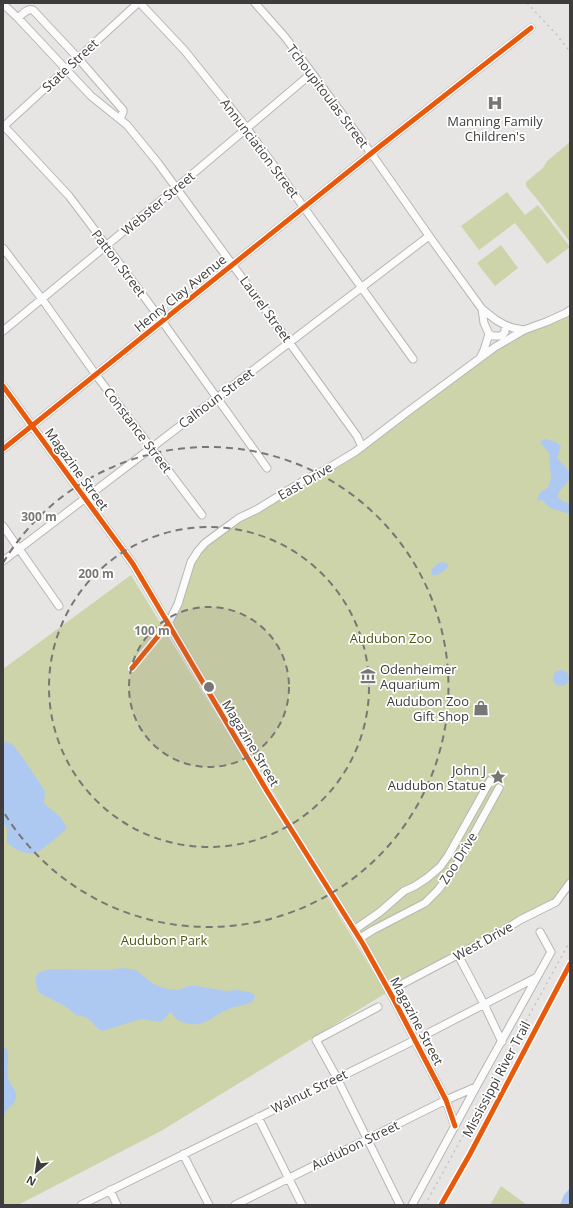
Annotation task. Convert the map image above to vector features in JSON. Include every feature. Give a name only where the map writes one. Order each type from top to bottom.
[{"type":"street","name":"State Street","points":[[3,126],[139,3]]},
{"type":"street","name":"Annunciation Street","points":[[139,3],[185,51],[246,127],[413,359]]},
{"type":"street","name":"Tchoupitoulas Street","points":[[255,3],[285,37],[312,73],[482,309],[505,325],[524,330]]},
{"type":"street","name":"Laurel Street","points":[[3,4],[91,96],[127,125],[158,163],[290,342],[357,436],[362,447]]},
{"type":"street","points":[[18,18],[27,10],[33,10],[78,58],[123,110],[120,119]]},
{"type":"street","name":"Henry Clay Avenue","points":[[3,449],[303,207],[531,28]]},
{"type":"street","name":"Webster Street","points":[[3,331],[312,73]]},
{"type":"street","name":"Patton Street","points":[[3,126],[68,196],[162,321],[267,468]]},
{"type":"street","name":"Calhoun Street","points":[[3,561],[429,236]]},
{"type":"street","name":"Constance Street","points":[[3,248],[42,298],[96,375],[202,515]]},
{"type":"street","name":"Tchoupitoulas Street","points":[[482,309],[484,323],[489,334]]},
{"type":"street","name":"East Drive","points":[[168,624],[178,604],[191,562],[205,543],[239,518],[256,510],[302,481],[355,452],[406,412],[495,347],[524,330],[570,310]]},
{"type":"street","points":[[479,359],[484,350],[489,334],[493,336],[500,336],[505,332],[505,325]]},
{"type":"street","name":"Magazine Street","points":[[3,386],[133,564],[267,791],[360,938],[446,1100],[455,1126]]},
{"type":"street","points":[[3,526],[59,606]]},
{"type":"street","name":"Zoo Drive","points":[[354,930],[380,912],[404,891],[427,878],[440,867],[448,856],[490,781]]},
{"type":"street","name":"Zoo Drive","points":[[360,938],[425,903],[438,890],[455,868],[499,788]]},
{"type":"street","name":"West Drive","points":[[389,991],[556,902],[570,883]]},
{"type":"street","points":[[412,1205],[551,952],[540,932]]},
{"type":"street","points":[[458,955],[502,1042]]},
{"type":"street","name":"Walnut Street","points":[[81,1205],[415,1040],[537,977]]},
{"type":"street","points":[[378,1007],[316,1040],[337,1078],[400,1205],[416,1198]]},
{"type":"street","name":"Audubon Street","points":[[235,1205],[446,1100],[476,1087]]},
{"type":"street","points":[[258,1117],[302,1205]]},
{"type":"street","points":[[183,1154],[209,1205]]},
{"type":"street","points":[[110,1190],[117,1205]]},
{"type":"green space","points":[[570,142],[570,242],[526,186],[526,182],[543,168],[547,161]]},
{"type":"green space","points":[[507,192],[525,215],[538,205],[570,247],[547,264],[515,223],[479,250],[461,226]]},
{"type":"green space","points":[[501,245],[518,268],[495,286],[477,263]]},
{"type":"green space","name":"Audubon Zoo","points":[[570,309],[570,883],[556,902],[391,987],[174,626],[174,613],[191,562],[220,532],[325,470],[505,342]]},
{"type":"green space","name":"Audubon Park","points":[[131,575],[386,993],[161,1131],[18,1205],[3,1205],[3,669]]},
{"type":"green space","points":[[501,1186],[527,1205],[490,1205]]},
{"type":"water","points":[[545,439],[556,442],[561,446],[557,458],[567,468],[569,476],[567,483],[558,494],[558,498],[564,502],[570,503],[570,514],[550,508],[542,500],[537,501],[541,491],[548,487],[551,478],[549,453],[540,442]]},
{"type":"water","points":[[442,562],[448,564],[447,568],[438,574],[432,575],[431,570],[437,564]]},
{"type":"water","points":[[558,670],[564,670],[569,675],[567,684],[564,686],[558,686],[553,681],[553,675]]},
{"type":"water","points":[[3,741],[12,744],[21,755],[45,791],[44,803],[61,818],[67,828],[46,846],[35,853],[20,851],[7,843],[7,828],[3,823]]},
{"type":"water","points":[[123,968],[136,970],[155,985],[168,989],[178,990],[189,986],[197,986],[226,991],[237,990],[249,992],[254,994],[255,997],[248,1004],[231,1008],[198,1024],[180,1021],[175,1018],[171,1012],[161,1022],[141,1019],[102,1031],[85,1017],[76,1015],[65,1006],[41,994],[37,989],[36,976],[39,972],[51,969],[106,970]]},
{"type":"water","points":[[3,1047],[7,1049],[8,1077],[15,1090],[16,1099],[3,1118]]},
{"type":"water","points":[[570,1178],[570,1205],[551,1205]]},
{"type":"pier","points":[[569,1176],[570,1188],[564,1195],[560,1205],[551,1205],[567,1181]]},
{"type":"railway","points":[[527,3],[557,35],[570,52]]},
{"type":"railway","points":[[425,1205],[570,941]]},
{"type":"cycle path","points":[[3,449],[379,147],[531,28]]},
{"type":"cycle path","name":"Mississippi River Trail","points":[[3,386],[133,564],[267,791],[363,944],[446,1100],[455,1126]]},
{"type":"cycle path","points":[[132,668],[168,624]]},
{"type":"cycle path","name":"Mississippi River Trail","points":[[441,1205],[470,1154],[570,964]]},
{"type":"place","name":"Manning Family Children's","points":[[495,103]]},
{"type":"place","name":"Odenheimer Aquarium","points":[[368,676]]},
{"type":"place","name":"Audubon Zoo Gift Shop","points":[[481,708]]},
{"type":"place","name":"John J Audubon Statue","points":[[498,777]]}]
